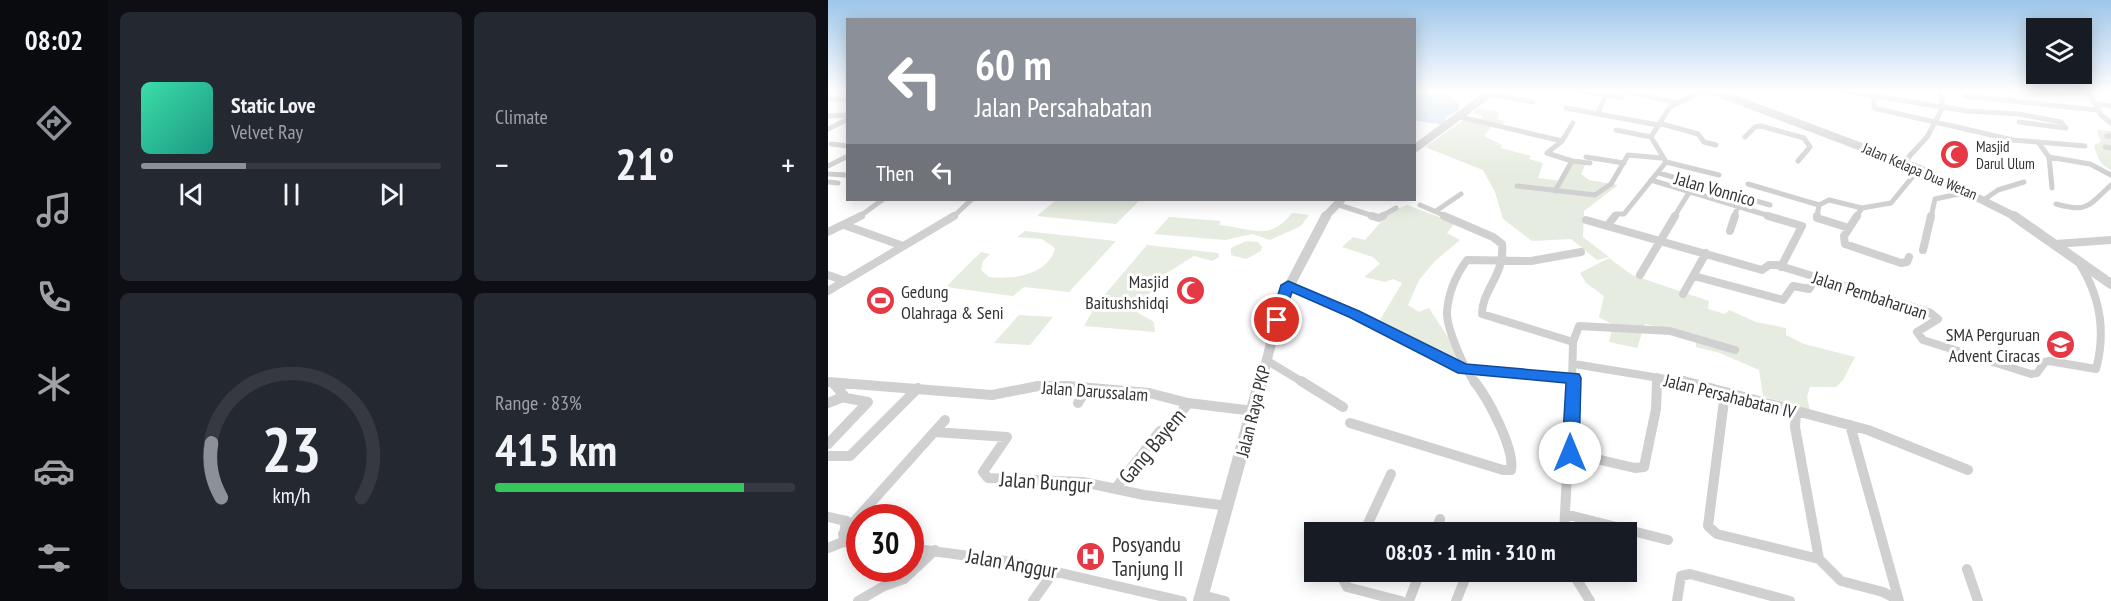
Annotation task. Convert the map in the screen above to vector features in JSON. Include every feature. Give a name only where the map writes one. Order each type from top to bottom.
[{"type":"street","points":[[828,129],[845,119]]},
{"type":"street","points":[[1416,148],[1457,119]]},
{"type":"street","points":[[1469,119],[1562,141]]},
{"type":"street","points":[[1631,119],[1698,134],[1704,142],[1716,145]]},
{"type":"street","points":[[1651,137],[1661,119]]},
{"type":"street","name":"Jalan Kelapa Dua Wetan","points":[[1790,119],[1904,162],[1985,199],[2055,244],[2111,284]]},
{"type":"street","points":[[1923,119],[1994,137],[2085,146]]},
{"type":"street","points":[[1904,162],[1913,155],[1938,119]]},
{"type":"street","points":[[2019,122],[2066,128],[2061,122],[2047,119]]},
{"type":"street","points":[[1573,123],[1562,141],[1547,153],[1572,161],[1624,163]]},
{"type":"street","points":[[1790,134],[1801,123]]},
{"type":"street","points":[[1745,137],[1758,126],[1804,138],[1810,144],[1798,161]]},
{"type":"street","points":[[1610,222],[1616,214],[1624,214],[1659,173],[1664,160],[1660,149],[1651,137],[1616,130]]},
{"type":"street","points":[[2038,142],[2049,157],[2052,188]]},
{"type":"street","points":[[831,144],[846,146]]},
{"type":"street","points":[[1518,186],[1598,195],[1611,184],[1629,154],[1664,160],[1719,175]]},
{"type":"street","points":[[828,166],[846,157]]},
{"type":"street","points":[[2049,157],[2090,164],[2111,175]]},
{"type":"street","points":[[1555,191],[1572,161]]},
{"type":"street","points":[[1748,184],[1819,205],[1829,200],[1862,208],[1893,202],[1899,190],[1919,169]]},
{"type":"street","name":"Jalan Vonnico","points":[[1659,173],[1770,206]]},
{"type":"street","points":[[828,174],[846,175]]},
{"type":"street","points":[[1651,180],[1802,226],[1781,267]]},
{"type":"street","points":[[828,182],[838,183]]},
{"type":"street","points":[[1985,199],[1998,190],[2024,182]]},
{"type":"street","points":[[2056,204],[2078,210],[2090,204],[2111,185]]},
{"type":"street","points":[[1640,275],[1690,191]]},
{"type":"street","points":[[1923,250],[1935,200],[1968,192]]},
{"type":"street","points":[[1436,212],[1461,194]]},
{"type":"street","points":[[828,232],[844,225],[880,201]]},
{"type":"street","points":[[828,291],[952,218],[970,201]]},
{"type":"street","points":[[1338,202],[1379,218],[1396,208]]},
{"type":"street","name":"Jalan Raya PKP","points":[[1201,598],[1288,285],[1323,219],[1338,202]]},
{"type":"street","points":[[1420,205],[1499,240],[1503,249],[1500,276],[1482,306],[1482,314],[1573,342]]},
{"type":"street","points":[[1819,205],[1817,218],[1849,228]]},
{"type":"street","points":[[1730,231],[1738,206]]},
{"type":"street","points":[[1862,208],[1844,240],[1847,246],[1901,263],[1907,262],[1909,257]]},
{"type":"street","name":"Jalan Pembaharuan","points":[[1586,220],[1761,270],[1766,270],[1769,265],[1781,267],[1934,315],[1936,322],[1920,329],[1917,334],[1923,339],[2028,373],[2037,373],[2045,362],[2049,361],[2094,370],[2101,350],[2098,304],[2092,284],[2079,263]]},
{"type":"street","points":[[844,225],[903,246]]},
{"type":"street","points":[[2055,244],[2111,240]]},
{"type":"street","points":[[1350,423],[1503,470],[1510,470],[1513,459],[1507,443],[1478,386],[1464,369],[1447,314],[1455,276],[1467,260],[1520,262],[1581,252]]},
{"type":"street","points":[[1683,294],[1706,253]]},
{"type":"street","points":[[828,275],[845,281]]},
{"type":"street","points":[[1694,276],[1782,300],[1793,286],[1809,289],[1816,278]]},
{"type":"street","points":[[1288,285],[1363,318],[1464,369],[1574,378]]},
{"type":"street","points":[[1565,522],[1574,378],[1573,342],[1579,326],[1590,324],[1670,331],[1735,350]]},
{"type":"street","points":[[1266,360],[1342,407]]},
{"type":"street","name":"Jalan Persahabatan IV","points":[[1574,364],[1657,377],[1850,425],[1888,436],[1968,470]]},
{"type":"street","points":[[1570,453],[1635,468],[1644,467],[1656,409],[1657,377]]},
{"type":"street","points":[[830,382],[843,397]]},
{"type":"street","name":"Jalan Darussalam","points":[[830,382],[992,395],[1038,386],[1087,388],[1149,393],[1188,403],[1254,411]]},
{"type":"street","points":[[828,456],[850,456],[918,388]]},
{"type":"street","points":[[1078,403],[1087,388]]},
{"type":"street","points":[[1725,393],[1708,526],[1717,534],[1819,559],[1841,581],[1883,592],[1899,600]]},
{"type":"street","points":[[828,403],[843,397],[868,402],[828,444]]},
{"type":"street","name":"Gang Bayem","points":[[1115,489],[1160,431],[1171,427],[1188,403]]},
{"type":"street","points":[[1796,413],[1796,427],[1819,559]]},
{"type":"street","points":[[828,548],[843,538],[945,420]]},
{"type":"street","points":[[1850,425],[1899,600]]},
{"type":"street","name":"Jalan Bungur","points":[[935,432],[1007,437],[983,472],[988,477],[1083,482],[1228,506]]},
{"type":"street","points":[[1369,522],[1391,474]]},
{"type":"street","points":[[1565,514],[1668,540]]},
{"type":"street","points":[[828,517],[846,521],[843,538]]},
{"type":"street","name":"Jalan Anggur","points":[[924,549],[1055,570],[1182,601]]},
{"type":"street","points":[[858,601],[884,586],[904,579],[935,550]]},
{"type":"street","points":[[1966,569],[1978,601]]},
{"type":"street","points":[[1033,601],[1055,570]]},
{"type":"street","points":[[1677,601],[1681,576],[1690,574],[1790,601]]},
{"type":"street","points":[[1344,582],[1347,587],[1401,601]]},
{"type":"street","points":[[1409,601],[1416,582]]},
{"type":"street","points":[[1456,601],[1464,582]]},
{"type":"street","points":[[1578,582],[1590,601]]},
{"type":"street","points":[[1201,598],[1225,601]]},
{"type":"shaded area","points":[[1465,119],[1478,121],[1497,119],[1507,122],[1492,126],[1484,136],[1502,145],[1501,148],[1531,156],[1529,159],[1543,163],[1538,178],[1560,181],[1570,163],[1586,163],[1581,174],[1589,180],[1618,185],[1584,211],[1583,237],[1609,257],[1597,260],[1571,239],[1532,241],[1503,219],[1495,192],[1483,170],[1425,147]]},
{"type":"shaded area","points":[[2097,130],[2111,131],[2111,170],[2102,163],[2096,153],[2094,145],[2101,142]]},
{"type":"shaded area","points":[[1055,201],[1139,201],[1116,224],[1037,216]]},
{"type":"shaded area","points":[[1407,205],[1455,223],[1447,233],[1460,240],[1435,261],[1419,280],[1408,305],[1419,312],[1429,308],[1458,353],[1455,359],[1380,320],[1402,283],[1393,279],[1385,282],[1364,277],[1380,264],[1373,257],[1342,247],[1353,237],[1365,240],[1390,212]]},
{"type":"shaded area","points":[[1292,213],[1309,215],[1301,226],[1270,240],[1252,234],[1225,240],[1154,234],[1169,217],[1221,221],[1219,225],[1259,231],[1276,228]]},
{"type":"shaded area","points":[[1025,231],[1116,241],[1069,292],[1024,287],[1013,296],[946,287],[981,252],[990,254],[983,261],[981,270],[989,277],[1008,278],[1038,270],[1051,257],[1055,248],[1042,239],[1017,237]]},
{"type":"shaded area","points":[[1246,241],[1258,242],[1262,247],[1261,251],[1246,259],[1231,255],[1231,248]]},
{"type":"shaded area","points":[[1147,245],[1218,253],[1219,257],[1212,261],[1194,256],[1157,279],[1164,284],[1128,307],[1154,322],[1155,332],[1084,326],[1096,305]]},
{"type":"shaded area","points":[[1609,258],[1632,275],[1709,301],[1708,309],[1725,314],[1729,310],[1756,322],[1786,328],[1786,335],[1804,344],[1855,357],[1843,380],[1836,387],[1810,387],[1807,397],[1810,411],[1763,396],[1759,370],[1720,353],[1696,347],[1695,335],[1645,324],[1637,348],[1609,342],[1613,325],[1599,317],[1604,296],[1586,283],[1580,273]]},
{"type":"shaded area","points":[[1019,315],[1053,317],[1030,345],[994,343]]},
{"type":"water","points":[[1416,119],[1445,119],[1446,122],[1441,125]]},
{"type":"place","name":"Masjid Darul Ulum","points":[[1955,155]]},
{"type":"place","name":"Masjid Baitushshidqi","points":[[1190,291]]},
{"type":"place","name":"Gedung Olahraga & Seni","points":[[880,301]]},
{"type":"place","name":"SMA Perguruan Advent Ciracas","points":[[2061,344]]},
{"type":"place","name":"Posyandu Tanjung II","points":[[1091,556]]},
{"type":"route","points":[[1277,320],[1288,285],[1354,314],[1464,369],[1574,378],[1570,453]]}]
